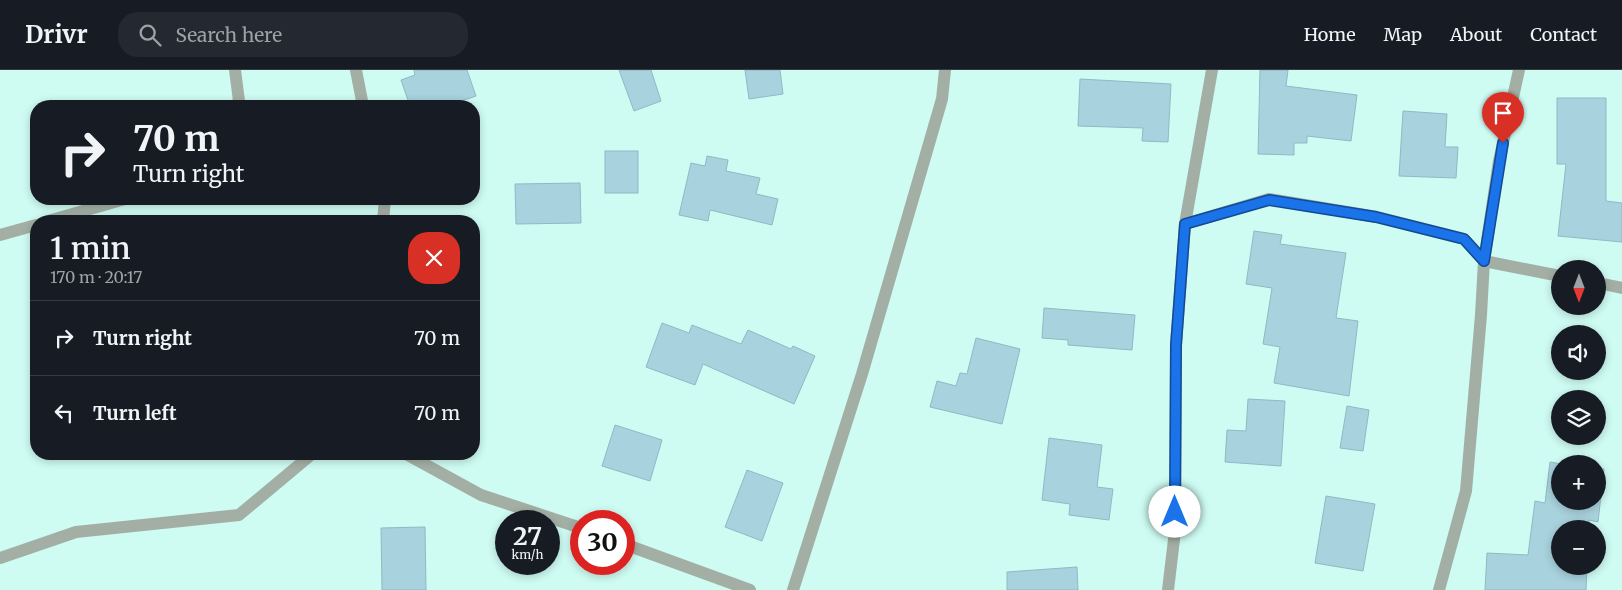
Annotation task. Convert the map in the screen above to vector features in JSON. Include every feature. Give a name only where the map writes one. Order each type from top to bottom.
[{"type":"street","points":[[235,70],[239,100]]},
{"type":"street","points":[[356,70],[362,100]]},
{"type":"street","points":[[793,590],[862,374],[942,99],[945,70]]},
{"type":"street","points":[[1168,590],[1175,531],[1176,345],[1185,224],[1212,70]]},
{"type":"street","points":[[1439,590],[1466,491],[1484,261],[1499,161],[1519,70]]},
{"type":"street","points":[[1185,224],[1269,200],[1376,217],[1464,239],[1484,261],[1551,274]]},
{"type":"street","points":[[69,215],[104,205]]},
{"type":"street","points":[[0,235],[30,227]]},
{"type":"street","points":[[1606,285],[1622,288]]},
{"type":"street","points":[[0,558],[76,532],[239,515],[305,460]]},
{"type":"street","points":[[417,460],[480,495],[570,524]]},
{"type":"street","points":[[635,548],[750,590]]},
{"type":"building","points":[[414,70],[467,70],[476,96],[464,100],[408,100],[401,80],[415,75]]},
{"type":"building","points":[[619,70],[651,70],[661,101],[634,111]]},
{"type":"building","points":[[745,70],[780,70],[783,94],[749,99]]},
{"type":"building","points":[[1260,70],[1288,70],[1286,86],[1357,95],[1351,141],[1307,136],[1307,143],[1294,143],[1294,155],[1258,154]]},
{"type":"building","points":[[1080,79],[1171,84],[1168,142],[1142,141],[1143,128],[1078,126]]},
{"type":"building","points":[[1557,98],[1606,98],[1606,201],[1622,203],[1622,242],[1558,236],[1566,164],[1557,164]]},
{"type":"building","points":[[1403,111],[1447,114],[1445,147],[1458,147],[1456,178],[1399,176]]},
{"type":"building","points":[[605,151],[638,151],[638,193],[605,193]]},
{"type":"building","points":[[707,156],[728,160],[726,171],[760,178],[756,194],[778,199],[772,225],[710,210],[708,221],[679,215],[691,163],[705,166]]},
{"type":"building","points":[[580,183],[581,223],[516,224],[515,184]]},
{"type":"building","points":[[1254,231],[1282,235],[1280,244],[1346,253],[1336,318],[1358,321],[1349,396],[1274,383],[1280,347],[1263,344],[1272,288],[1246,284]]},
{"type":"building","points":[[1044,308],[1135,315],[1132,350],[1068,345],[1068,340],[1042,338]]},
{"type":"building","points":[[662,323],[689,333],[692,325],[741,344],[748,330],[791,349],[793,346],[815,356],[794,404],[703,364],[695,385],[646,367]]},
{"type":"building","points":[[976,338],[1020,349],[1002,424],[930,407],[937,381],[956,386],[960,373],[967,374]]},
{"type":"building","points":[[1248,399],[1285,401],[1281,466],[1225,462],[1227,430],[1246,431]]},
{"type":"building","points":[[1347,406],[1369,410],[1363,451],[1340,448]]},
{"type":"building","points":[[615,425],[662,440],[650,481],[602,466]]},
{"type":"building","points":[[1049,438],[1102,445],[1097,487],[1113,489],[1109,520],[1069,515],[1070,504],[1042,500]]},
{"type":"building","points":[[1550,462],[1551,510],[1599,510],[1598,520],[1551,520],[1551,575],[1587,575],[1586,590],[1485,590],[1487,553],[1528,555],[1535,501],[1545,503]]},
{"type":"building","points":[[747,470],[783,483],[762,541],[725,527]]},
{"type":"building","points":[[1326,496],[1375,504],[1363,571],[1315,563]]},
{"type":"building","points":[[425,527],[426,590],[382,590],[381,528]]},
{"type":"building","points":[[1077,567],[1078,590],[1007,590],[1007,572]]},
{"type":"route","points":[[1175,512],[1176,345],[1185,224],[1269,200],[1376,217],[1464,239],[1484,261],[1503,143]]}]
